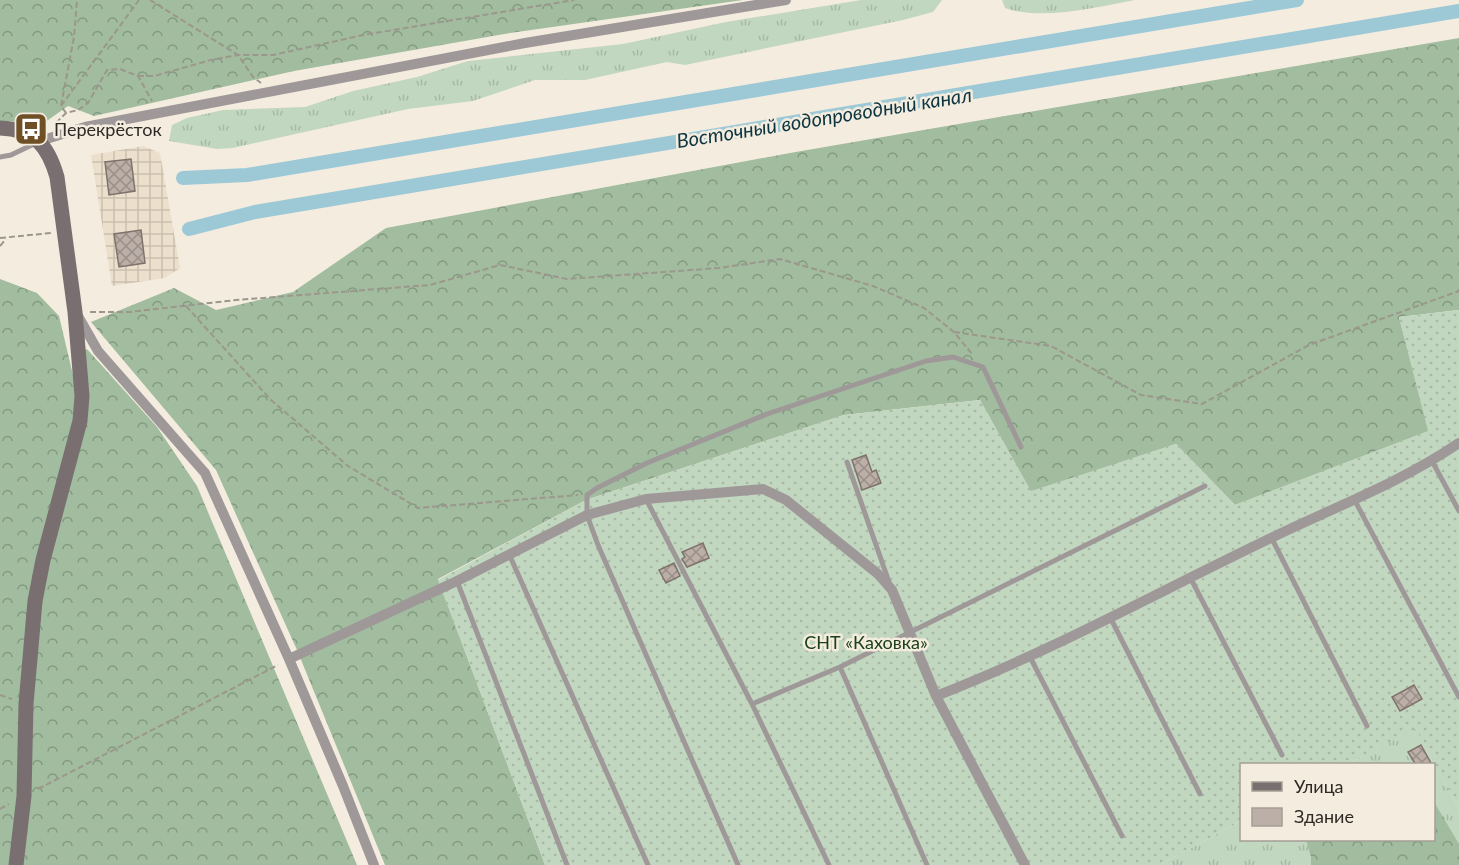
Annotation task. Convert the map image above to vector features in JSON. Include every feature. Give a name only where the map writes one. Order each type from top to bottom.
[{"type":"street","points":[[40,141],[85,127],[525,43],[786,0]]},
{"type":"street","points":[[0,128],[19,131],[40,141],[52,161],[57,177],[75,312],[82,396],[80,421],[43,560],[35,602],[26,705],[24,796],[16,865]]},
{"type":"street","points":[[75,312],[98,351],[205,473],[289,660],[374,865]]},
{"type":"street","points":[[936,696],[1030,657],[1111,619],[1271,537],[1432,461],[1459,443]]},
{"type":"street","points":[[289,660],[457,581],[587,515],[646,500],[762,489],[786,500],[878,574],[892,590],[936,696],[1025,865]]},
{"type":"lane","points":[[0,157],[11,155],[40,141]]},
{"type":"lane","points":[[738,865],[587,515],[587,495],[647,464],[767,414],[926,360],[953,357],[983,367],[1021,447]]},
{"type":"lane","points":[[1432,461],[1459,511]]},
{"type":"lane","points":[[847,462],[892,590]]},
{"type":"lane","points":[[752,704],[840,667],[1204,486]]},
{"type":"lane","points":[[1354,499],[1459,697]]},
{"type":"lane","points":[[646,500],[752,704],[829,865]]},
{"type":"lane","points":[[1271,537],[1367,726]]},
{"type":"lane","points":[[509,554],[648,865]]},
{"type":"lane","points":[[1191,579],[1282,755]]},
{"type":"lane","points":[[457,581],[567,865]]},
{"type":"lane","points":[[1111,619],[1200,794]]},
{"type":"lane","points":[[1030,657],[1122,836]]},
{"type":"lane","points":[[840,667],[927,865]]},
{"type":"path","points":[[66,113],[61,106],[75,36],[77,0]]},
{"type":"path","points":[[61,106],[139,0]]},
{"type":"path","points":[[150,0],[238,55],[253,77],[272,92]]},
{"type":"path","points":[[40,141],[66,113],[78,110],[88,103],[107,70],[120,69],[138,76],[154,76],[238,55],[273,55],[363,35],[574,0]]},
{"type":"path","points":[[138,76],[158,114]]},
{"type":"path","points":[[0,238],[64,232]]},
{"type":"path","points":[[0,246],[7,237]]},
{"type":"path","points":[[75,312],[129,312],[430,285],[500,265],[567,279],[719,268],[780,260],[873,286],[924,308],[954,332],[983,367]]},
{"type":"path","points":[[954,332],[1051,346],[1141,395],[1202,404],[1309,345],[1459,291]]},
{"type":"path","points":[[186,306],[271,400],[348,466],[418,508],[587,495]]},
{"type":"path","points":[[0,809],[289,660]]},
{"type":"shaded area","points":[[143,146],[160,153],[180,268],[165,278],[112,286],[91,155]]},
{"type":"green space","points":[[0,0],[743,0],[510,33],[294,71],[94,116],[68,106],[41,125],[10,121],[0,123]]},
{"type":"green space","points":[[861,0],[942,0],[933,12],[903,20],[685,65],[667,62],[585,80],[535,80],[473,101],[408,109],[233,148],[217,149],[169,141],[172,125],[187,118],[223,110],[305,107],[353,91],[417,77],[468,61],[623,44],[726,22]]},
{"type":"green space","points":[[1002,0],[1135,0],[1069,12],[1035,13],[1005,8]]},
{"type":"green space","points":[[1459,38],[1459,310],[1399,317],[1429,431],[1235,505],[1176,444],[1031,492],[980,400],[844,415],[586,500],[438,579],[545,865],[385,865],[297,650],[216,470],[91,322],[174,288],[216,310],[293,292],[386,228],[790,153]]},
{"type":"green space","points":[[0,279],[37,293],[59,316],[73,375],[81,352],[87,349],[157,427],[197,486],[357,865],[0,865]]},
{"type":"green space","name":"СНТ «Каховка»","points":[[1459,310],[1459,809],[1416,729],[1350,763],[1240,763],[1240,822],[1159,865],[545,865],[438,580],[586,500],[844,415],[980,400],[1031,491],[1176,444],[1235,505],[1428,431],[1399,317]]},
{"type":"green space","points":[[1416,728],[1435,763],[1350,763]]},
{"type":"green space","points":[[1435,764],[1459,809],[1459,865],[1159,865],[1240,822],[1240,841],[1435,841]]},
{"type":"green space","points":[[1435,804],[1459,844],[1459,865],[1311,865],[1306,841],[1435,841]]},
{"type":"building","points":[[131,159],[135,191],[109,195],[105,162]]},
{"type":"building","points":[[141,230],[145,263],[119,267],[114,234]]},
{"type":"building","points":[[866,455],[872,472],[876,470],[881,483],[862,490],[852,460]]},
{"type":"building","points":[[703,543],[709,558],[687,567],[682,559],[685,557],[682,552]]},
{"type":"building","points":[[674,563],[680,576],[666,583],[659,570]]},
{"type":"building","points":[[1414,685],[1422,699],[1400,711],[1392,697]]},
{"type":"building","points":[[1421,745],[1431,763],[1415,763],[1408,752]]},
{"type":"waterway","name":"Восточный водопроводный канал","points":[[183,178],[247,175],[1297,0]]},
{"type":"waterway","name":"Восточный водопроводный канал","points":[[189,229],[255,212],[1459,11]]},
{"type":"place","name":"Перекрёсток","points":[[31,129]]}]
